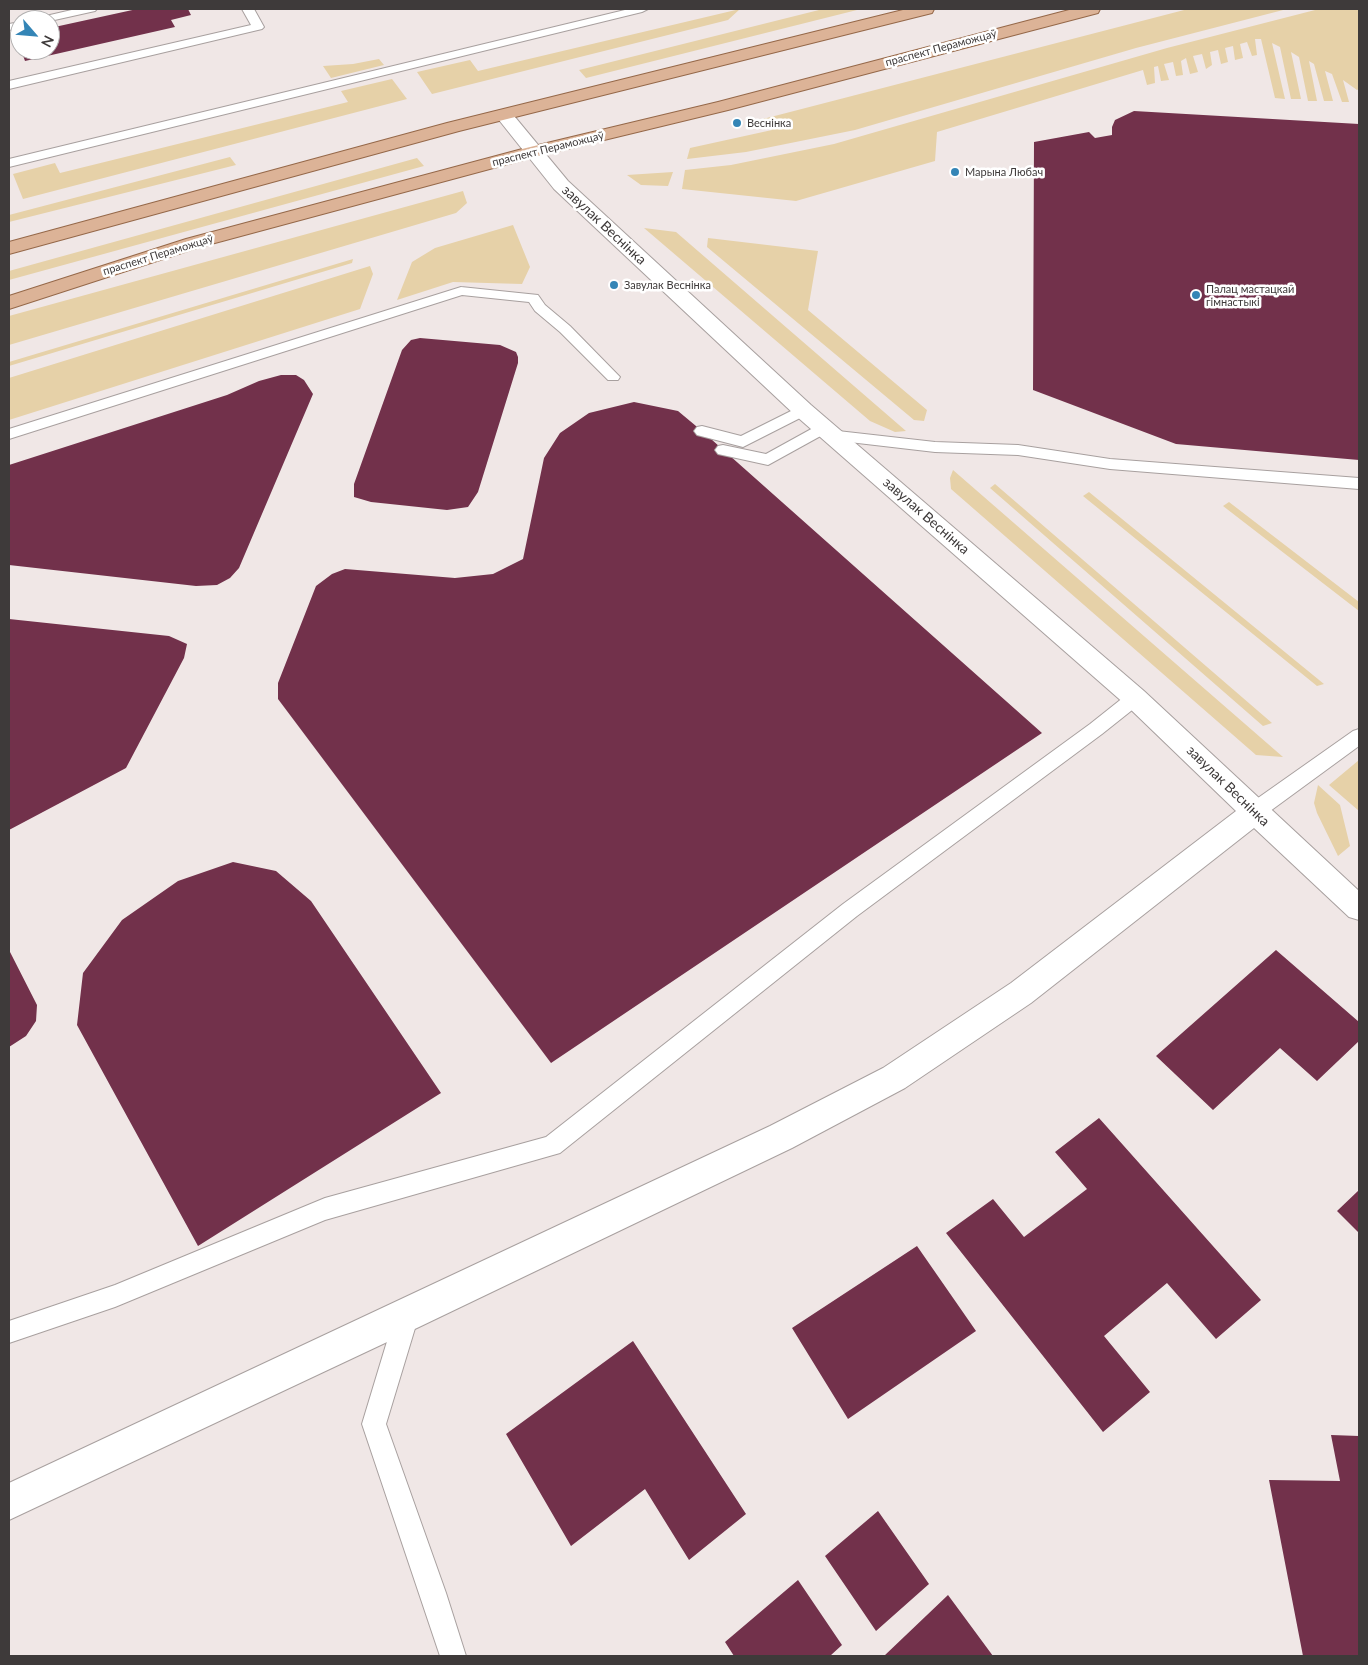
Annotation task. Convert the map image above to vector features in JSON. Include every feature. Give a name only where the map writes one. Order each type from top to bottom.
[{"type":"main road","points":[[9,248],[504,115],[926,9]]},
{"type":"main road","name":"праспект Пераможцаў","points":[[9,303],[193,243],[533,152],[722,106],[1092,9]]},
{"type":"street","name":"завулак Веснінка","points":[[504,115],[533,152],[575,198],[803,410],[1135,698],[1326,880],[1359,908]]},
{"type":"street","points":[[9,1502],[782,1136],[894,1078],[1021,993],[1255,811]]},
{"type":"lane","points":[[60,16],[91,9]]},
{"type":"lane","points":[[9,85],[258,27],[248,9]]},
{"type":"lane","points":[[9,163],[642,9]]},
{"type":"lane","points":[[9,434],[461,291],[533,298],[540,308],[565,329],[613,377]]},
{"type":"lane","points":[[702,431],[744,442],[803,410]]},
{"type":"lane","points":[[723,450],[768,460],[828,431],[935,447],[1018,450],[1110,464],[1359,484]]},
{"type":"lane","points":[[9,1332],[115,1296],[325,1209],[552,1146],[850,910],[1096,729],[1135,698]]},
{"type":"lane","points":[[1255,811],[1359,736]]},
{"type":"lane","points":[[407,1315],[374,1424],[433,1592],[453,1656]]},
{"type":"shaded area","points":[[740,9],[728,20],[432,94],[417,72],[470,60],[478,71]]},
{"type":"shaded area","points":[[823,9],[861,9],[586,78],[579,70]]},
{"type":"shaded area","points":[[1188,9],[1287,9],[1136,48],[855,130],[746,152],[687,159],[690,148],[772,130],[763,119]]},
{"type":"shaded area","points":[[1319,9],[1359,9],[1359,89],[1357,90],[1343,80],[1349,102],[1342,102],[1332,74],[1325,71],[1333,101],[1324,101],[1314,64],[1309,61],[1317,101],[1308,101],[1299,57],[1291,52],[1301,99],[1291,99],[1280,47],[1272,43],[1285,99],[1275,98],[1261,39],[1255,39],[1257,55],[1252,56],[1247,42],[1240,44],[1243,58],[1235,60],[1233,46],[1225,48],[1228,62],[1221,64],[1218,50],[1210,52],[1212,65],[1206,69],[1202,54],[1193,56],[1198,72],[1190,74],[1186,58],[1181,61],[1183,75],[1176,76],[1173,62],[1164,64],[1169,80],[1161,81],[1158,66],[1154,67],[1155,83],[1147,85],[1143,70],[937,132],[935,161],[796,201],[682,189],[685,170],[731,165],[834,144],[1167,48]]},
{"type":"shaded area","points":[[379,59],[384,65],[331,78],[323,66],[353,64]]},
{"type":"shaded area","points":[[392,79],[407,99],[23,199],[13,174],[55,163],[60,173],[348,102],[341,91]]},
{"type":"shaded area","points":[[230,157],[236,165],[9,222],[9,215]]},
{"type":"shaded area","points":[[417,158],[424,166],[9,280],[9,271]]},
{"type":"shaded area","points":[[673,172],[668,186],[641,185],[627,175]]},
{"type":"shaded area","points":[[463,191],[467,203],[456,213],[9,345],[9,316]]},
{"type":"shaded area","points":[[513,225],[530,267],[522,284],[453,282],[397,300],[412,262],[435,248]]},
{"type":"shaded area","points":[[644,228],[676,232],[906,431],[895,432],[870,421]]},
{"type":"shaded area","points":[[708,238],[818,251],[808,310],[927,410],[924,421],[914,420],[707,247]]},
{"type":"shaded area","points":[[353,259],[352,263],[9,366],[9,362]]},
{"type":"shaded area","points":[[370,266],[373,274],[360,309],[9,420],[9,378]]},
{"type":"shaded area","points":[[953,470],[1283,757],[1256,755],[951,489],[950,478]]},
{"type":"shaded area","points":[[995,484],[1272,723],[1263,726],[990,488]]},
{"type":"shaded area","points":[[1089,492],[1324,684],[1317,686],[1083,496]]},
{"type":"shaded area","points":[[1229,502],[1359,602],[1359,611],[1223,506]]},
{"type":"shaded area","points":[[1359,760],[1359,811],[1329,785]]},
{"type":"shaded area","points":[[1318,785],[1340,805],[1350,846],[1338,856],[1314,803]]},
{"type":"building","points":[[137,9],[188,9],[191,15],[171,20],[175,27],[60,53],[60,26]]},
{"type":"building","name":"Палац мастацкай гімнастыкі","points":[[1134,111],[1359,124],[1359,460],[1176,444],[1033,390],[1034,142],[1089,132],[1095,138],[1112,135],[1112,127],[1115,120]]},
{"type":"building","points":[[420,338],[500,345],[516,352],[518,357],[518,363],[478,492],[468,507],[447,510],[371,502],[354,497],[354,484],[402,350],[411,340]]},
{"type":"building","points":[[281,375],[296,375],[304,380],[313,394],[239,568],[230,578],[217,585],[196,586],[9,565],[9,465],[227,395],[259,381]]},
{"type":"building","points":[[634,402],[678,411],[1042,733],[551,1063],[278,699],[278,683],[316,586],[332,574],[345,569],[455,578],[493,574],[523,559],[544,458],[560,433],[589,413]]},
{"type":"building","points":[[9,619],[169,636],[187,644],[184,658],[126,768],[9,830]]},
{"type":"building","points":[[233,862],[276,871],[311,901],[441,1093],[198,1246],[77,1025],[83,973],[122,920],[178,881]]},
{"type":"building","points":[[9,950],[37,1005],[36,1021],[26,1036],[9,1047]]},
{"type":"building","points":[[1276,950],[1359,1022],[1359,1041],[1317,1081],[1280,1048],[1213,1110],[1156,1056]]},
{"type":"building","points":[[1099,1118],[1261,1300],[1216,1339],[1167,1283],[1104,1336],[1150,1392],[1103,1432],[946,1233],[993,1199],[1024,1237],[1087,1189],[1055,1152]]},
{"type":"building","points":[[1359,1190],[1359,1233],[1337,1211]]},
{"type":"building","points":[[917,1246],[976,1331],[848,1419],[792,1328]]},
{"type":"building","points":[[633,1341],[746,1514],[689,1560],[645,1489],[571,1546],[506,1434]]},
{"type":"building","points":[[1331,1435],[1359,1436],[1359,1656],[1303,1656],[1269,1480],[1340,1481]]},
{"type":"building","points":[[878,1511],[929,1584],[876,1631],[825,1556]]},
{"type":"building","points":[[798,1580],[842,1645],[830,1656],[734,1656],[725,1642]]},
{"type":"building","points":[[948,1595],[993,1656],[884,1656]]},
{"type":"place","name":"Веснінка","points":[[737,123]]},
{"type":"place","name":"Марына Любач","points":[[955,172]]},
{"type":"place","name":"Завулак Веснінка","points":[[614,285]]},
{"type":"place","name":"Палац мастацкай гімнастыкі","points":[[1196,295]]}]
